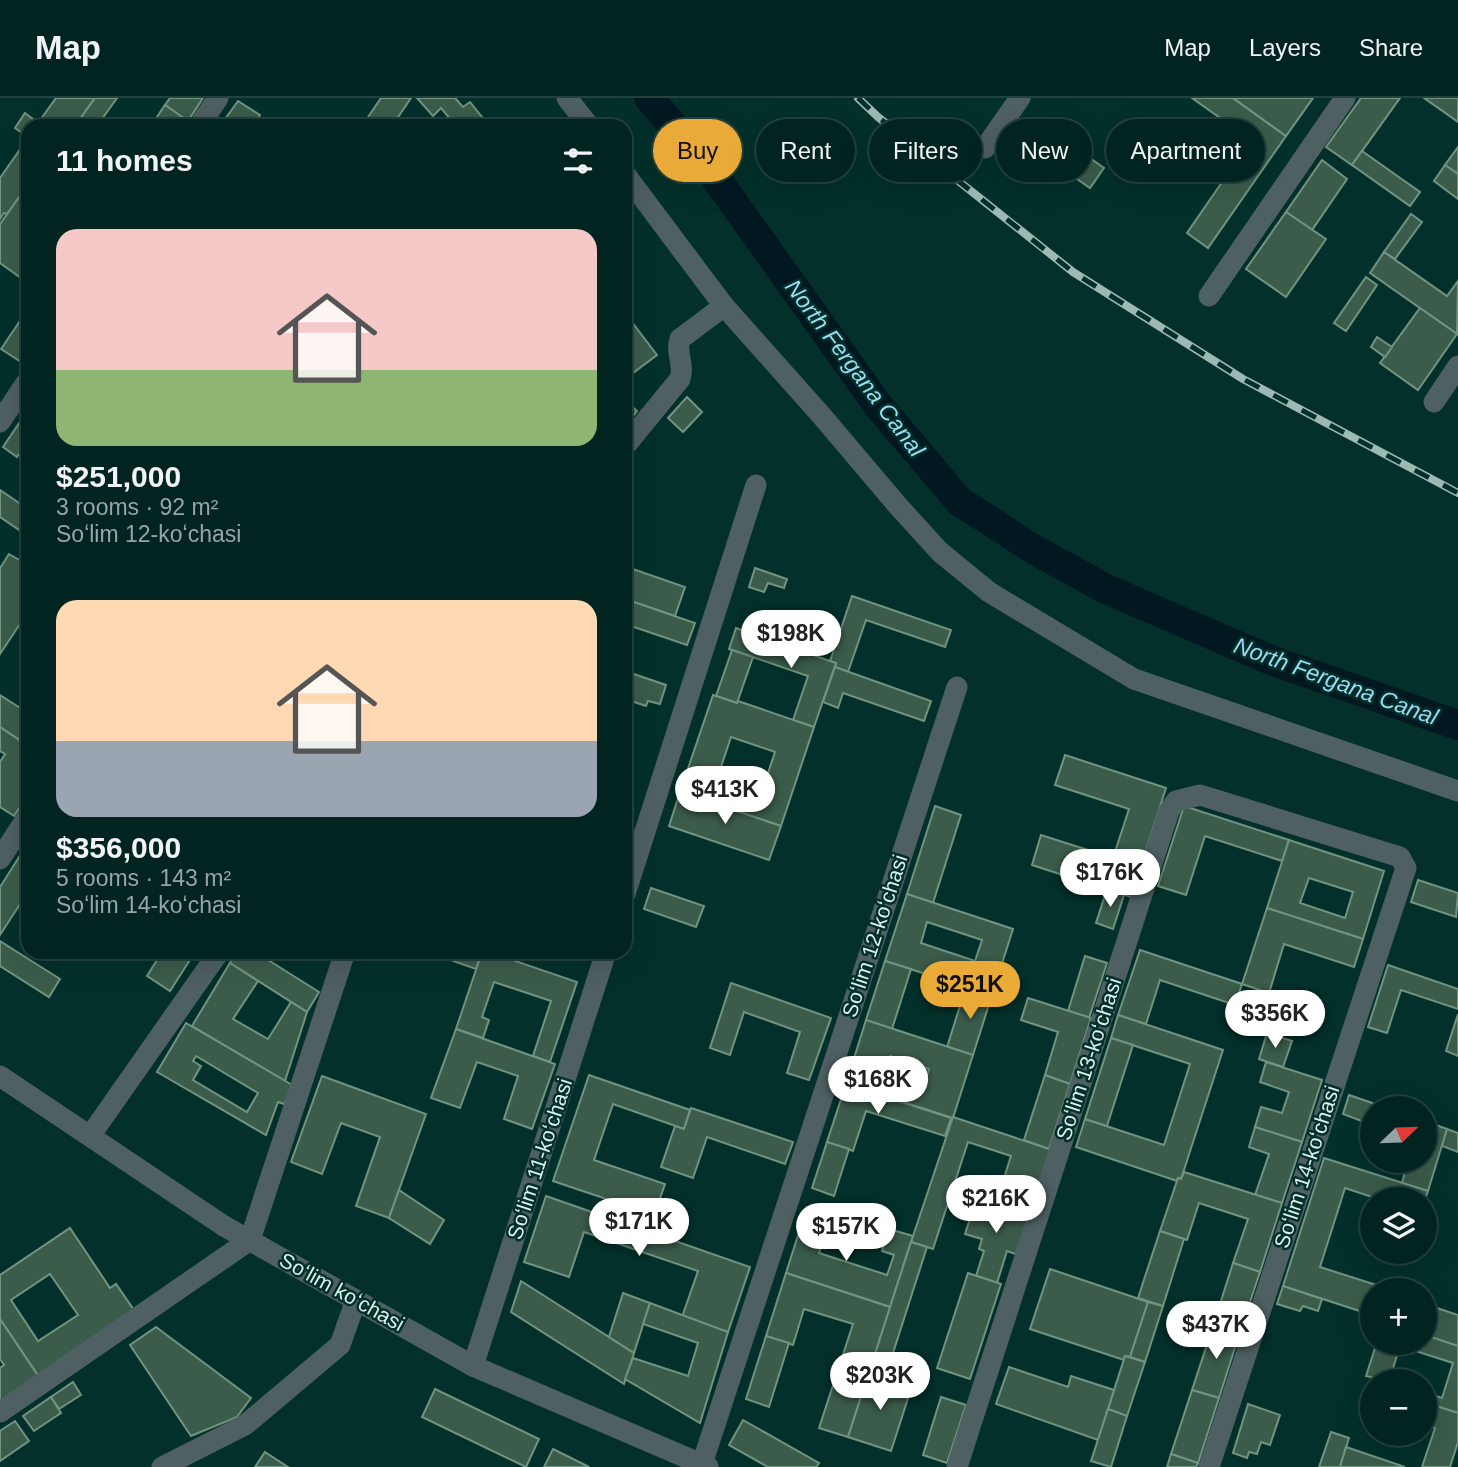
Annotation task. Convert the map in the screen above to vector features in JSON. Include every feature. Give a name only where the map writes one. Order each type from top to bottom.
[{"type":"street","points":[[204,119],[218,98]]},
{"type":"street","points":[[568,98],[584,119]]},
{"type":"street","points":[[985,148],[1020,98]]},
{"type":"street","points":[[1209,296],[1345,98]]},
{"type":"street","points":[[632,183],[724,306],[899,507],[940,552],[989,592],[1134,679],[1458,792]]},
{"type":"street","points":[[632,437],[680,379],[683,371],[677,346],[680,339],[724,306]]},
{"type":"street","points":[[1434,402],[1458,366]]},
{"type":"street","points":[[0,422],[21,390]]},
{"type":"street","points":[[632,872],[756,485]]},
{"type":"street","name":"Soʻlim 12-koʻchasi","points":[[705,1466],[957,687]]},
{"type":"street","name":"Soʻlim 14-koʻchasi","points":[[1169,811],[1176,801],[1200,795],[1399,857],[1406,868],[1209,1467]]},
{"type":"street","name":"Soʻlim 13-koʻchasi","points":[[957,1467],[1169,811]]},
{"type":"street","points":[[0,859],[21,827]]},
{"type":"street","points":[[90,1136],[214,959]]},
{"type":"street","points":[[0,1412],[250,1240],[343,959]]},
{"type":"street","name":"Soʻlim 11-koʻchasi","points":[[473,1366],[604,959]]},
{"type":"street","name":"Soʻlim koʻchasi","points":[[2,1082],[90,1136],[224,1226],[473,1366],[705,1466]]},
{"type":"street","points":[[162,1467],[245,1425],[340,1345],[356,1300]]},
{"type":"building","points":[[56,98],[95,98],[80,119],[41,119]]},
{"type":"building","points":[[95,98],[117,98],[102,119],[80,119]]},
{"type":"building","points":[[170,98],[203,98],[189,119],[165,105]]},
{"type":"building","points":[[381,98],[411,98],[397,119],[367,119]]},
{"type":"building","points":[[417,98],[455,98],[463,107],[470,102],[482,117],[450,119],[441,108],[433,116]]},
{"type":"building","points":[[1192,98],[1233,98],[1262,119],[1222,119]]},
{"type":"building","points":[[1233,98],[1313,98],[1286,136]]},
{"type":"building","points":[[1361,98],[1400,98],[1352,165],[1326,147]]},
{"type":"building","points":[[1424,98],[1458,98],[1458,122]]},
{"type":"building","points":[[238,101],[260,115],[257,119],[225,119]]},
{"type":"building","points":[[165,105],[182,117],[181,119],[156,119]]},
{"type":"building","points":[[25,113],[33,119],[21,119]]},
{"type":"building","points":[[21,119],[21,132],[15,128]]},
{"type":"building","points":[[1265,121],[1286,136],[1265,166]]},
{"type":"building","points":[[1458,147],[1458,174],[1445,165]]},
{"type":"building","points":[[21,148],[21,195],[0,219],[0,178]]},
{"type":"building","points":[[1362,151],[1420,192],[1410,206],[1352,165]]},
{"type":"building","points":[[1092,159],[1104,168],[1090,188],[1081,182],[1092,182]]},
{"type":"building","points":[[1322,160],[1347,179],[1312,230],[1286,212]]},
{"type":"building","points":[[1445,165],[1458,174],[1458,199],[1434,181]]},
{"type":"building","points":[[1222,182],[1254,182],[1208,248],[1187,233]]},
{"type":"building","points":[[21,195],[21,278],[0,263],[0,224]]},
{"type":"building","points":[[1286,212],[1326,239],[1286,297],[1246,269]]},
{"type":"building","points":[[1411,214],[1422,222],[1395,259],[1384,252]]},
{"type":"building","points":[[1384,252],[1447,296],[1458,281],[1457,334],[1370,273]]},
{"type":"building","points":[[1366,277],[1377,285],[1346,331],[1334,323]]},
{"type":"building","points":[[1420,308],[1457,334],[1418,390],[1380,363]]},
{"type":"building","points":[[21,319],[21,362],[1,349]]},
{"type":"building","points":[[632,322],[657,355],[632,374]]},
{"type":"building","points":[[1377,337],[1392,347],[1385,357],[1371,347]]},
{"type":"building","points":[[687,397],[702,412],[683,432],[668,418]]},
{"type":"building","points":[[21,420],[21,451],[17,457],[3,447]]},
{"type":"building","points":[[0,490],[21,504],[21,531],[0,517]]},
{"type":"building","points":[[9,554],[21,561],[21,622],[0,654],[0,568]]},
{"type":"building","points":[[755,568],[787,579],[784,588],[768,583],[764,592],[749,587]]},
{"type":"building","points":[[632,569],[685,587],[675,616],[632,601]]},
{"type":"building","points":[[852,596],[951,630],[945,647],[866,620],[848,672],[835,667],[836,663],[830,661]]},
{"type":"building","points":[[632,601],[695,623],[687,645],[632,626]]},
{"type":"building","points":[[736,628],[836,663],[814,727],[793,720],[808,676],[729,649]]},
{"type":"building","points":[[732,650],[753,657],[737,703],[716,696]]},
{"type":"building","points":[[835,667],[931,701],[924,721],[843,693],[838,708],[823,702]]},
{"type":"building","points":[[632,673],[666,685],[660,704],[648,701],[646,706],[632,701]]},
{"type":"building","points":[[0,695],[21,708],[21,741],[0,727]]},
{"type":"building","points":[[713,695],[814,727],[781,826],[680,792]],"holes":[[[731,737],[775,752],[760,797],[716,782]]]},
{"type":"building","points":[[0,727],[21,741],[21,806],[14,816],[0,807],[0,762],[5,754],[0,751]]},
{"type":"building","points":[[1065,755],[1166,788],[1131,897],[1032,865],[1041,835],[1113,858],[1129,809],[1055,785]]},
{"type":"building","points":[[680,792],[781,826],[769,860],[669,826]]},
{"type":"building","points":[[935,806],[961,815],[933,903],[907,894]]},
{"type":"building","points":[[1184,806],[1289,840],[1282,861],[1205,836],[1186,895],[1158,886]]},
{"type":"building","points":[[1289,840],[1384,871],[1363,939],[1267,908]],"holes":[[[1309,878],[1353,892],[1345,918],[1300,903]]]},
{"type":"building","points":[[21,854],[21,903],[0,935],[0,887]]},
{"type":"building","points":[[1418,880],[1458,893],[1456,917],[1411,902]]},
{"type":"building","points":[[651,888],[704,906],[696,927],[644,909]]},
{"type":"building","points":[[1107,889],[1124,895],[1113,929],[1096,923]]},
{"type":"building","points":[[907,894],[1013,929],[992,995],[885,961]],"holes":[[[927,922],[982,940],[975,961],[921,943]]]},
{"type":"building","points":[[1267,908],[1363,939],[1354,967],[1284,944],[1269,993],[1242,984]]},
{"type":"building","points":[[0,941],[21,954],[21,959],[28,959],[60,979],[49,997],[0,966]]},
{"type":"building","points":[[1140,950],[1242,984],[1235,1005],[1160,980],[1146,1024],[1118,1015]]},
{"type":"building","points":[[1085,956],[1107,963],[1089,1018],[1068,1011]]},
{"type":"building","points":[[158,959],[191,959],[170,991],[147,976]]},
{"type":"building","points":[[233,959],[267,959],[319,992],[307,1012],[230,963]]},
{"type":"building","points":[[454,959],[480,959],[476,969]]},
{"type":"building","points":[[480,959],[510,959],[577,982],[550,1062],[533,1056],[551,1001],[494,982],[482,1017],[489,1020],[483,1038],[456,1029]]},
{"type":"building","points":[[885,961],[911,969],[892,1029],[866,1020]]},
{"type":"building","points":[[230,963],[258,981],[233,1019],[268,1039],[291,1002],[307,1012],[285,1081],[192,1026]]},
{"type":"building","points":[[1388,965],[1458,989],[1458,1009],[1401,990],[1387,1033],[1368,1027]]},
{"type":"building","points":[[731,983],[831,1018],[809,1080],[787,1073],[800,1032],[744,1012],[730,1055],[710,1048]]},
{"type":"building","points":[[966,987],[992,995],[973,1055],[947,1047]]},
{"type":"building","points":[[1028,998],[1091,1018],[1070,1084],[1045,1075],[1058,1032],[1021,1020]]},
{"type":"building","points":[[1458,1014],[1458,1056],[1446,1051]]},
{"type":"building","points":[[1118,1015],[1223,1050],[1181,1179],[1178,1178],[1177,1181],[1076,1147],[1085,1119],[1164,1145],[1190,1064],[1111,1038]]},
{"type":"building","points":[[866,1020],[973,1055],[953,1118],[846,1084]],"holes":[[[890,1056],[929,1069],[922,1091],[901,1085],[904,1076],[885,1069]]]},
{"type":"building","points":[[186,1023],[294,1086],[284,1104],[278,1102],[266,1135],[157,1072]],"holes":[[[196,1056],[258,1093],[247,1112],[193,1080],[201,1066],[193,1061]]]},
{"type":"building","points":[[456,1029],[555,1064],[532,1129],[504,1119],[518,1076],[477,1062],[460,1108],[431,1098]]},
{"type":"building","points":[[1267,1033],[1292,1041],[1283,1067],[1259,1059]]},
{"type":"building","points":[[1111,1038],[1133,1045],[1107,1126],[1085,1119]]},
{"type":"building","points":[[1266,1062],[1322,1080],[1302,1142],[1255,1127],[1261,1107],[1282,1113],[1289,1092],[1260,1082]]},
{"type":"building","points":[[589,1075],[690,1110],[684,1129],[613,1104],[594,1160],[665,1184],[654,1215],[553,1181]]},
{"type":"building","points":[[1045,1075],[1070,1084],[1049,1149],[1024,1140]]},
{"type":"building","points":[[322,1076],[426,1114],[389,1218],[356,1206],[380,1137],[341,1123],[322,1174],[291,1162]]},
{"type":"building","points":[[846,1084],[951,1118],[945,1136],[866,1111],[853,1151],[827,1142]]},
{"type":"building","points":[[1349,1095],[1360,1099],[1360,1120],[1343,1114]]},
{"type":"building","points":[[691,1108],[793,1142],[785,1164],[707,1137],[693,1178],[661,1167],[675,1126],[684,1129]]},
{"type":"building","points":[[953,1117],[1052,1150],[1031,1215],[996,1203],[1011,1156],[968,1142],[933,1249],[911,1242]]},
{"type":"building","points":[[1437,1126],[1447,1129],[1437,1162]]},
{"type":"building","points":[[1255,1127],[1302,1142],[1282,1203],[1255,1195],[1269,1154],[1249,1147]]},
{"type":"building","points":[[1447,1129],[1458,1133],[1458,1152],[1442,1146]]},
{"type":"building","points":[[827,1142],[849,1149],[834,1196],[812,1188]]},
{"type":"building","points":[[1324,1158],[1360,1169],[1360,1173],[1371,1173],[1415,1187],[1360,1187],[1360,1193],[1345,1188],[1320,1267],[1360,1280],[1360,1311],[1283,1286]]},
{"type":"building","points":[[1184,1172],[1282,1203],[1260,1272],[1233,1263],[1248,1219],[1199,1203],[1187,1240],[1160,1231],[1178,1178],[1181,1179]]},
{"type":"building","points":[[1405,1173],[1434,1173],[1429,1187],[1402,1183]]},
{"type":"building","points":[[399,1190],[444,1220],[430,1244],[389,1218]]},
{"type":"building","points":[[546,1196],[750,1267],[728,1332],[682,1317],[698,1271],[584,1232],[569,1277],[524,1262]]},
{"type":"building","points":[[977,1197],[1031,1215],[1018,1255],[1007,1251],[997,1283],[976,1276],[984,1251],[979,1249],[982,1239],[965,1234]]},
{"type":"building","points":[[807,1207],[832,1215],[819,1253],[887,1275],[894,1255],[882,1251],[889,1229],[913,1236],[890,1307],[786,1273]]},
{"type":"building","points":[[70,1228],[110,1288],[116,1284],[136,1313],[39,1377],[0,1319],[0,1275]],"holes":[[[50,1274],[78,1315],[38,1341],[11,1300]]]},
{"type":"building","points":[[1160,1231],[1184,1239],[1163,1306],[1138,1298]]},
{"type":"building","points":[[911,1242],[927,1247],[885,1378],[869,1372]]},
{"type":"building","points":[[1233,1263],[1260,1272],[1240,1332],[1214,1323]]},
{"type":"building","points":[[1050,1269],[1148,1302],[1130,1357],[1125,1356],[1124,1360],[1030,1329]]},
{"type":"building","points":[[786,1273],[890,1307],[848,1437],[819,1428],[853,1324],[804,1309],[793,1345],[766,1336]]},
{"type":"building","points":[[968,1273],[1001,1284],[970,1379],[937,1368]]},
{"type":"building","points":[[521,1281],[634,1353],[624,1384],[511,1312]]},
{"type":"building","points":[[1283,1286],[1322,1299],[1318,1311],[1303,1306],[1300,1311],[1277,1304]]},
{"type":"building","points":[[623,1293],[650,1303],[634,1353],[609,1337]]},
{"type":"building","points":[[1148,1302],[1163,1306],[1145,1362],[1130,1357]]},
{"type":"building","points":[[650,1303],[728,1332],[700,1423],[625,1379],[633,1358],[688,1376],[698,1343],[643,1324]]},
{"type":"building","points":[[1437,1308],[1458,1315],[1458,1346],[1437,1339]]},
{"type":"building","points":[[0,1319],[39,1377],[0,1403],[0,1368],[4,1365],[0,1359]]},
{"type":"building","points":[[1214,1323],[1240,1332],[1219,1398],[1192,1390]]},
{"type":"building","points":[[156,1327],[251,1398],[237,1417],[191,1436],[130,1345]]},
{"type":"building","points":[[766,1336],[789,1343],[769,1407],[746,1399]]},
{"type":"building","points":[[1437,1339],[1458,1346],[1458,1413],[1437,1406],[1437,1396],[1442,1398],[1453,1363],[1428,1355],[1437,1355]]},
{"type":"building","points":[[1373,1355],[1397,1355],[1393,1369],[1368,1369]]},
{"type":"building","points":[[1125,1356],[1145,1362],[1127,1416],[1108,1409]]},
{"type":"building","points":[[1009,1367],[1068,1387],[1071,1376],[1114,1390],[1098,1440],[996,1404]]},
{"type":"building","points":[[869,1372],[912,1386],[891,1451],[848,1437]]},
{"type":"building","points":[[73,1382],[81,1395],[59,1409],[51,1397]]},
{"type":"building","points":[[435,1389],[539,1439],[526,1467],[422,1417]]},
{"type":"building","points":[[1192,1390],[1219,1398],[1198,1463],[1171,1454]]},
{"type":"building","points":[[51,1397],[61,1413],[34,1431],[23,1416]]},
{"type":"building","points":[[941,1397],[966,1405],[947,1463],[923,1455]]},
{"type":"building","points":[[1248,1404],[1280,1415],[1270,1445],[1261,1442],[1257,1454],[1249,1452],[1247,1458],[1233,1453]]},
{"type":"building","points":[[1437,1406],[1458,1413],[1458,1442],[1450,1467],[1422,1467],[1429,1446],[1437,1446]]},
{"type":"building","points":[[1108,1409],[1127,1416],[1111,1467],[1091,1461]]},
{"type":"building","points":[[743,1420],[819,1463],[816,1467],[768,1467],[729,1445]]},
{"type":"building","points":[[15,1421],[29,1441],[0,1461],[0,1431]]},
{"type":"building","points":[[1331,1432],[1349,1438],[1340,1467],[1319,1467]]},
{"type":"building","points":[[1346,1447],[1405,1467],[1340,1467]]},
{"type":"building","points":[[553,1449],[589,1467],[544,1467]]},
{"type":"building","points":[[265,1452],[288,1467],[255,1467]]},
{"type":"building","points":[[1171,1454],[1198,1463],[1196,1467],[1167,1467]]},
{"type":"waterway","name":"North Fergana Canal","points":[[649,98],[708,167],[877,404],[959,501],[1035,550],[1106,589],[1273,661],[1458,725]]},
{"type":"railway","points":[[858,98],[878,117],[1073,272],[1243,379],[1458,493]]}]
